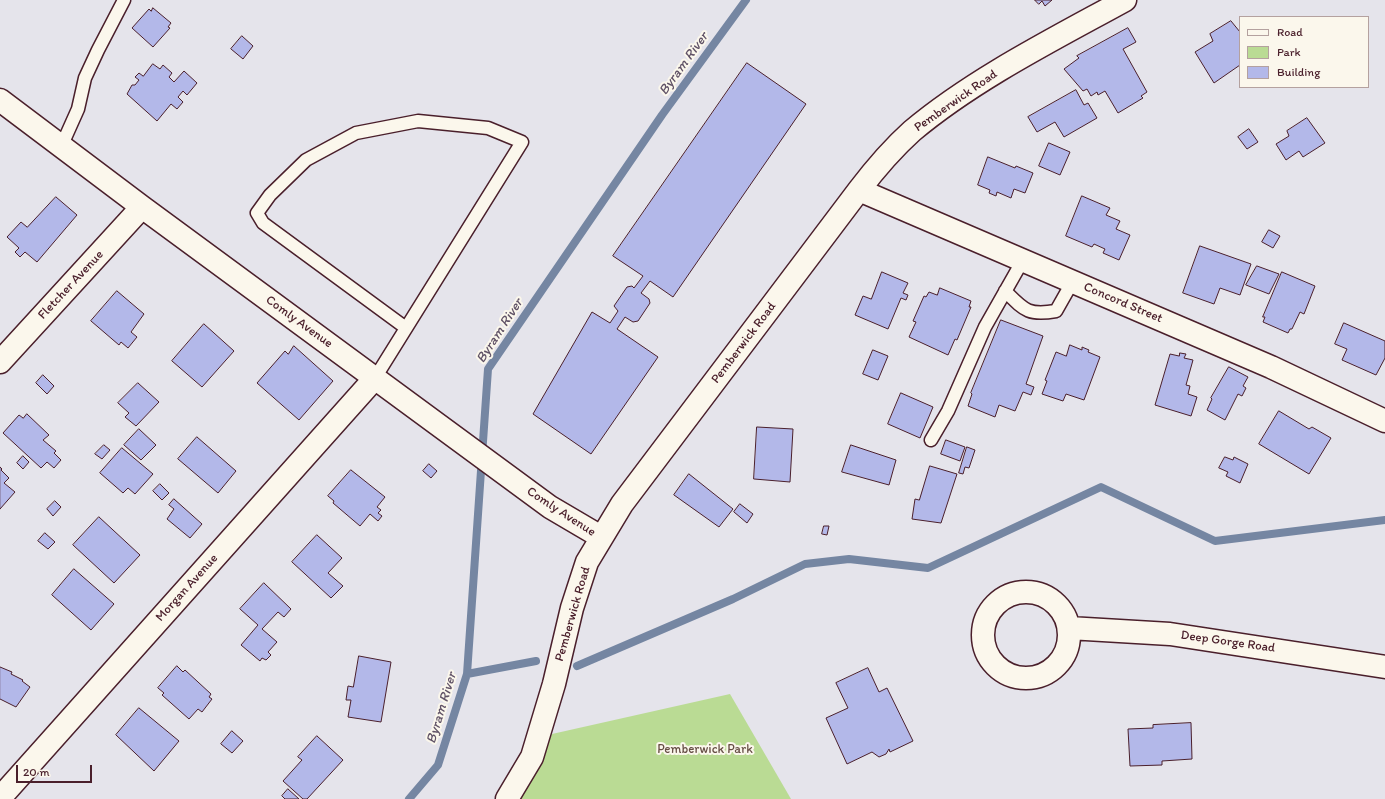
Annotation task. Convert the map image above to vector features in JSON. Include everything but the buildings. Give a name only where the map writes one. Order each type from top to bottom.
[{"type":"street","name":"Pemberwick Road","points":[[507,799],[532,757],[554,684],[572,608],[588,562],[601,537],[622,504],[859,190],[880,164],[912,131],[950,103],[1046,43],[1125,0]]},
{"type":"street","name":"Comly Avenue","points":[[0,100],[142,207],[550,507],[601,537]]},
{"type":"street","name":"Concord Street","points":[[859,190],[1271,367],[1385,421]]},
{"type":"street","name":"Fletcher Avenue","points":[[0,362],[142,207]]},
{"type":"street","name":"Morgan Avenue","points":[[0,798],[375,378]]},
{"type":"street","name":"Deep Gorge Road","points":[[1069,628],[1170,634],[1385,667]]},
{"type":"lane","points":[[62,147],[78,110],[85,78],[124,0]]},
{"type":"lane","points":[[375,378],[522,142],[488,128],[418,121],[356,133],[306,160],[270,195],[257,213],[263,222],[406,328]]},
{"type":"lane","points":[[931,440],[948,411],[985,328],[1023,260]]},
{"type":"lane","points":[[1005,291],[1023,309],[1039,314],[1056,311],[1073,281]]},
{"type":"green space","name":"Pemberwick Park","points":[[730,694],[791,799],[520,799],[552,734]]},
{"type":"waterway","name":"Byram River","points":[[409,799],[438,765],[467,674],[488,369],[662,115],[746,0]]},
{"type":"waterway","points":[[577,666],[733,599],[805,564],[849,559],[928,568],[1101,487],[1215,541],[1385,520]]},
{"type":"waterway","points":[[467,674],[536,661]]}]
